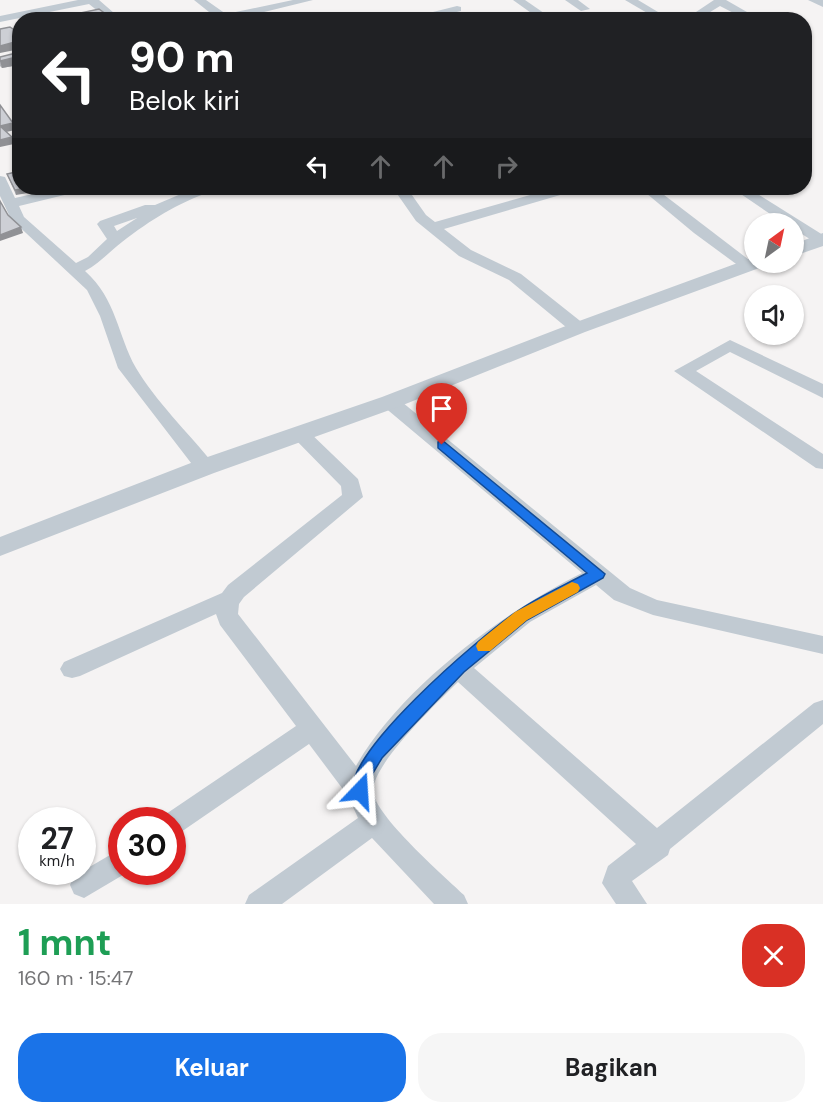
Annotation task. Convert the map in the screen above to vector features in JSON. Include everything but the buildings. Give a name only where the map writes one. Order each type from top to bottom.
[{"type":"street","points":[[36,12],[92,0],[107,12]]},
{"type":"street","points":[[200,0],[216,12]]},
{"type":"street","points":[[256,12],[308,0]]},
{"type":"street","points":[[445,0],[462,12]]},
{"type":"street","points":[[518,0],[537,12]]},
{"type":"street","points":[[570,0],[585,9]]},
{"type":"street","points":[[630,0],[652,12]]},
{"type":"street","points":[[813,0],[823,4]]},
{"type":"street","points":[[702,12],[720,1],[741,12]]},
{"type":"street","points":[[443,12],[457,9]]},
{"type":"street","points":[[0,180],[18,219],[94,288],[102,301],[128,368],[205,467]]},
{"type":"street","points":[[11,203],[46,195]]},
{"type":"street","points":[[76,270],[102,254],[114,240],[170,202],[188,195]]},
{"type":"street","points":[[406,195],[421,218],[465,253],[515,277],[578,328]]},
{"type":"street","points":[[433,227],[545,195]]},
{"type":"street","points":[[656,195],[699,230],[744,258]]},
{"type":"street","points":[[750,195],[822,240]]},
{"type":"street","points":[[804,246],[822,240]]},
{"type":"street","points":[[0,547],[205,467],[390,402],[578,328],[744,267]]},
{"type":"street","points":[[823,392],[790,373],[772,368],[730,345],[683,371],[823,463]]},
{"type":"street","points":[[390,402],[622,594],[653,607],[823,645]]},
{"type":"street","points":[[72,669],[229,599],[354,497],[351,484],[299,433]]},
{"type":"street","points":[[360,791],[365,771],[376,753],[458,668],[521,616],[598,574]]},
{"type":"street","points":[[229,599],[226,609],[228,619],[360,791],[374,822],[454,904]]},
{"type":"street","points":[[458,668],[658,846]]},
{"type":"street","points":[[633,904],[616,883],[616,879],[759,759],[823,710]]},
{"type":"street","points":[[186,814],[311,729]]},
{"type":"street","points":[[259,904],[374,822]]},
{"type":"slow traffic","points":[[484,646],[521,616],[572,588]]},
{"type":"route","points":[[360,791],[365,771],[376,753],[458,668],[521,616],[598,574],[442,445]]}]
